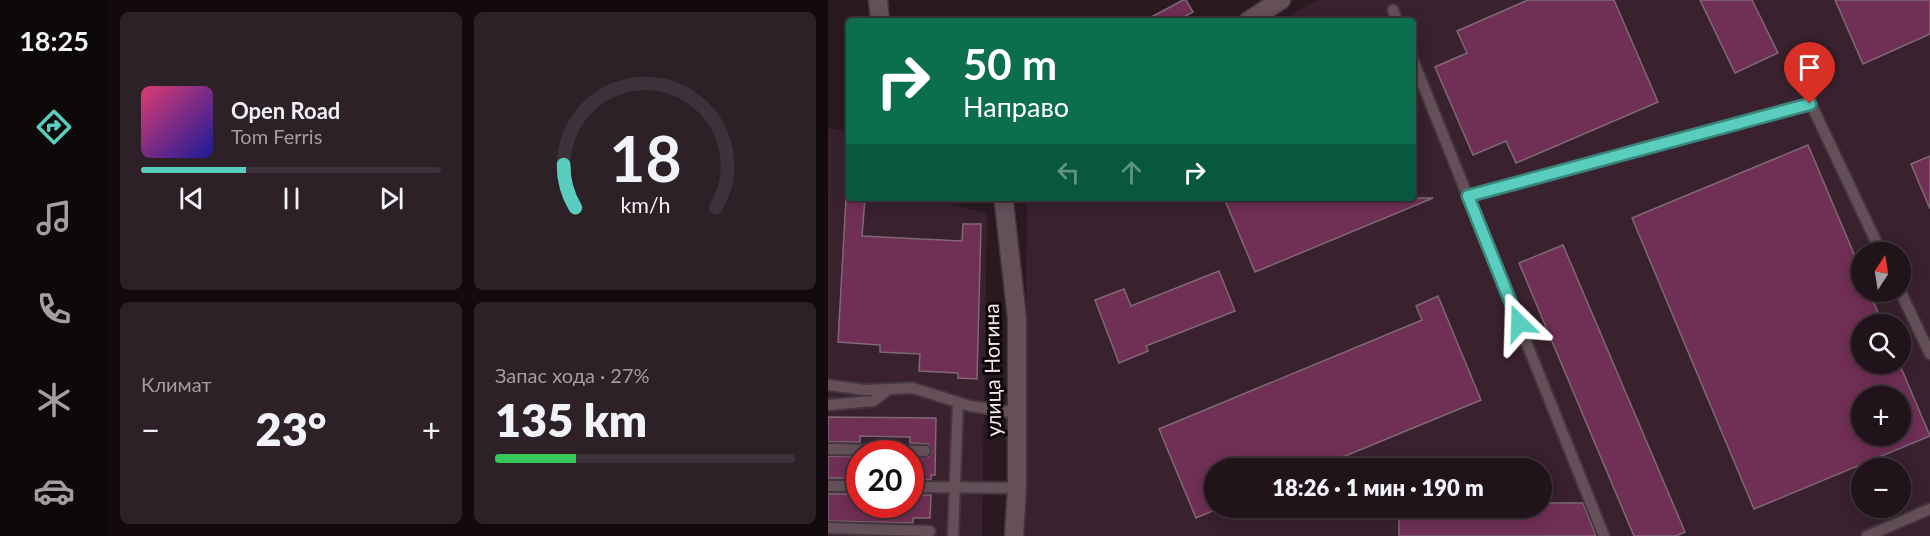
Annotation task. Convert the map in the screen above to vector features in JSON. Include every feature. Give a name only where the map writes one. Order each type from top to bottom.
[{"type":"street","points":[[878,0],[880,18]]},
{"type":"street","points":[[1253,18],[1281,0]]},
{"type":"street","name":"улица Ногина","points":[[1003,201],[1017,318],[1017,488],[1014,536]]},
{"type":"lane","points":[[1416,67],[1604,536]]},
{"type":"lane","points":[[1468,196],[1810,104],[1876,242]]},
{"type":"lane","points":[[1905,302],[1930,354]]},
{"type":"lane","points":[[828,385],[865,390],[913,388],[958,402],[1017,413]]},
{"type":"lane","points":[[828,405],[873,401],[889,389]]},
{"type":"lane","points":[[953,536],[958,402]]},
{"type":"lane","points":[[828,449],[925,451]]},
{"type":"lane","points":[[828,486],[846,486]]},
{"type":"lane","points":[[924,487],[1017,488]]},
{"type":"lane","points":[[1867,536],[1930,509]]},
{"type":"lane","points":[[828,528],[930,531]]},
{"type":"shaded area","points":[[1317,0],[1930,0],[1930,536],[1023,536],[1027,201],[1416,201],[1416,18],[1286,18]]},
{"type":"shaded area","points":[[828,128],[846,131],[846,201],[939,201],[987,213],[982,536],[828,536]]},
{"type":"building","points":[[1183,0],[1186,0],[1193,12],[1182,18],[1150,18]]},
{"type":"building","points":[[1528,0],[1614,0],[1658,102],[1516,163],[1506,141],[1473,155],[1435,67],[1467,53],[1457,31]]},
{"type":"building","points":[[1700,0],[1752,0],[1778,53],[1735,73]]},
{"type":"building","points":[[1835,0],[1930,0],[1930,34],[1863,64]]},
{"type":"building","points":[[1808,145],[1851,247],[1851,302],[1874,302],[1879,314],[1851,314],[1851,374],[1904,374],[1909,386],[1851,386],[1851,446],[1906,446],[1877,458],[1851,458],[1851,469],[1754,509],[1632,218]]},
{"type":"building","points":[[1930,156],[1930,209],[1911,164]]},
{"type":"building","points":[[846,198],[846,201],[865,201],[862,236],[962,241],[963,224],[981,224],[977,379],[958,378],[958,373],[919,371],[920,354],[880,352],[880,345],[838,342]]},
{"type":"building","points":[[1416,198],[1433,198],[1255,272],[1225,201],[1416,201]]},
{"type":"building","points":[[1563,245],[1685,532],[1676,536],[1634,536],[1519,263]]},
{"type":"building","points":[[1219,271],[1235,311],[1146,346],[1148,351],[1119,363],[1095,300],[1124,289],[1131,306]]},
{"type":"building","points":[[1438,296],[1481,400],[1340,458],[1204,458],[1204,515],[1196,518],[1159,429],[1422,320],[1416,306]]},
{"type":"building","points":[[1911,391],[1930,436],[1911,444]]},
{"type":"building","points":[[828,417],[936,418],[935,475],[931,475],[931,480],[924,480],[924,457],[929,457],[932,451],[928,444],[924,444],[924,440],[910,440],[910,437],[860,436],[860,440],[828,442]]},
{"type":"building","points":[[828,456],[846,457],[846,478],[828,478]]},
{"type":"building","points":[[828,494],[846,494],[846,518],[913,518],[913,523],[828,521]]},
{"type":"building","points":[[924,495],[931,495],[930,518],[924,518]]},
{"type":"building","points":[[1552,503],[1583,503],[1596,536],[1399,536],[1399,518],[1552,518]]},
{"type":"route","points":[[1519,323],[1468,196],[1810,104]]}]
